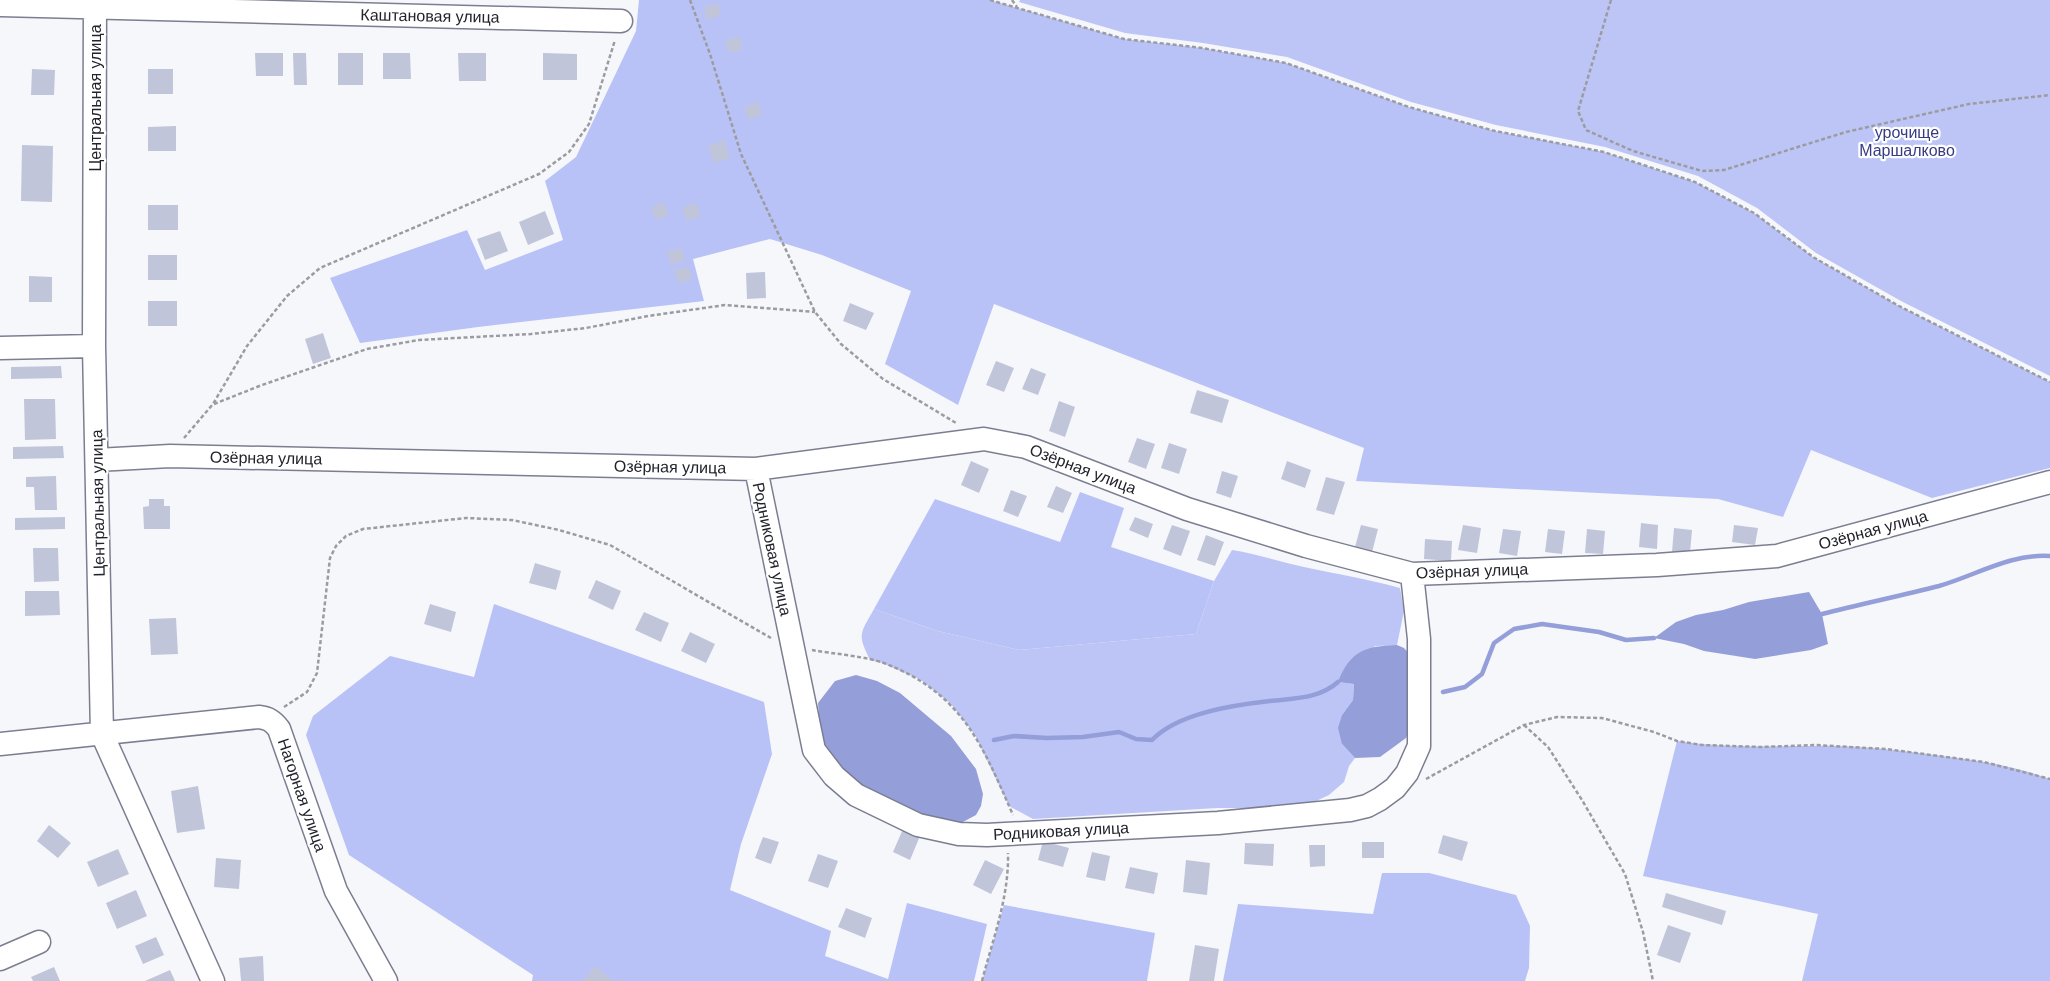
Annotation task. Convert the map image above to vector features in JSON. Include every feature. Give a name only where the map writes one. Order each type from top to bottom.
[{"type":"street","name":"Каштановая улица","points":[[0,5],[95,4],[621,21]]},
{"type":"street","name":"Центральная улица","points":[[95,4],[94,346],[102,734],[213,981]]},
{"type":"street","points":[[0,348],[94,346]]},
{"type":"street","name":"Озёрная улица","points":[[97,460],[170,456],[756,469],[984,439],[1026,447],[1187,509],[1306,546],[1412,574],[1657,565],[1777,556],[2050,482]]},
{"type":"street","name":"Родниковая улица","points":[[756,469],[814,750],[834,776],[856,795],[918,825],[959,834],[1218,823],[1350,810],[1367,806],[1380,799],[1395,788],[1407,773],[1419,746],[1419,640],[1412,574]]},
{"type":"street","points":[[0,744],[259,717]]},
{"type":"street","name":"Нагорная улица","points":[[259,717],[267,718],[274,722],[279,729],[336,891],[386,981]]},
{"type":"street","points":[[0,959],[39,942]]},
{"type":"path","points":[[690,0],[710,54],[741,154],[815,312],[841,344],[883,379],[960,425]]},
{"type":"path","points":[[990,0],[1124,39],[1202,48],[1286,63],[1409,108],[1495,131],[1604,152],[1695,182],[1754,213],[1813,257],[1899,306],[2050,382]]},
{"type":"path","points":[[1012,0],[1018,7]]},
{"type":"path","points":[[1611,0],[1578,110],[1586,130],[1633,151],[1702,171],[1724,170],[1846,132],[1969,104],[2050,94]]},
{"type":"path","points":[[170,456],[213,404],[247,346],[287,296],[320,268],[539,174],[570,152],[589,124],[621,21]]},
{"type":"path","points":[[213,404],[367,349],[419,340],[541,333],[726,306],[815,312]]},
{"type":"path","points":[[259,717],[289,705],[307,692],[317,673],[330,558],[336,546],[346,536],[363,529],[466,518],[512,520],[559,530],[610,545],[772,639],[792,646],[882,663],[921,680],[951,704],[976,735],[1014,833],[1004,905],[982,981]]},
{"type":"path","points":[[1419,783],[1524,725],[1557,717],[1602,718],[1654,732],[1678,741],[1702,745],[1886,748],[1984,762],[2050,779]]},
{"type":"path","points":[[1524,725],[1548,747],[1582,800],[1625,874],[1643,932],[1653,981]]},
{"type":"shaded area","points":[[639,0],[990,0],[1124,39],[1202,48],[1286,63],[1409,107],[1495,131],[1604,152],[1695,182],[1754,213],[1813,257],[1899,306],[2050,382],[2050,468],[1932,498],[1811,450],[1783,517],[1718,499],[1356,481],[1364,448],[994,304],[958,405],[885,364],[911,291],[822,255],[770,239],[693,259],[704,301],[478,327],[360,343],[330,278],[467,230],[485,270],[563,240],[545,181],[576,157],[636,31]]},
{"type":"shaded area","points":[[1080,492],[1124,508],[1111,547],[1214,581],[1196,634],[1019,650],[938,631],[874,609],[935,499],[1060,542]]},
{"type":"shaded area","points":[[1809,592],[1822,614],[1828,644],[1811,650],[1755,659],[1704,651],[1684,644],[1654,638],[1676,622],[1696,615],[1723,610],[1749,602]]},
{"type":"shaded area","points":[[494,604],[764,702],[772,754],[741,844],[730,890],[831,931],[825,956],[888,979],[907,903],[987,924],[974,981],[532,981],[533,975],[349,855],[306,735],[313,716],[390,656],[474,677]]},
{"type":"shaded area","points":[[1397,645],[1404,648],[1410,655],[1409,732],[1406,738],[1380,757],[1355,758],[1342,744],[1338,728],[1342,715],[1353,700],[1354,684],[1338,682],[1348,663],[1360,652],[1376,647]]},
{"type":"shaded area","points":[[856,675],[877,681],[900,693],[951,736],[976,769],[983,794],[981,806],[976,815],[961,823],[936,819],[912,811],[877,796],[847,775],[830,756],[820,733],[818,703],[835,681]]},
{"type":"shaded area","points":[[1677,741],[1728,746],[1829,746],[1890,750],[1993,764],[2022,770],[2050,779],[2050,981],[1802,981],[1818,914],[1643,876]]},
{"type":"shaded area","points":[[1382,873],[1429,873],[1516,895],[1530,926],[1529,968],[1525,981],[1223,981],[1238,904],[1373,914]]},
{"type":"shaded area","points":[[1004,905],[1155,933],[1147,981],[982,981]]},
{"type":"green space","name":"урочище Маршалково","points":[[1020,0],[2050,0],[2050,376],[1901,301],[1816,253],[1757,208],[1698,176],[1605,147],[1496,125],[1411,102],[1287,57],[1203,43],[1125,33],[1019,2]]},
{"type":"green space","points":[[1232,550],[1400,588],[1404,611],[1397,645],[1375,646],[1339,682],[1354,684],[1353,700],[1342,715],[1342,744],[1355,758],[1349,766],[1344,782],[1329,795],[1312,803],[1257,808],[1217,808],[1033,819],[1009,806],[975,735],[951,704],[921,680],[882,663],[870,660],[863,645],[863,629],[874,609],[938,631],[1019,650],[1196,634],[1214,581]]},
{"type":"building","points":[[718,3],[721,16],[707,20],[704,7]]},
{"type":"building","points":[[739,36],[743,49],[729,53],[725,41]]},
{"type":"building","points":[[255,53],[283,53],[283,76],[256,76]]},
{"type":"building","points":[[293,53],[306,53],[307,85],[294,85]]},
{"type":"building","points":[[338,53],[363,53],[363,85],[338,85]]},
{"type":"building","points":[[383,53],[410,53],[411,79],[383,79]]},
{"type":"building","points":[[458,53],[486,53],[486,81],[459,81]]},
{"type":"building","points":[[543,53],[577,54],[577,80],[543,80]]},
{"type":"building","points":[[32,69],[55,70],[54,95],[31,95]]},
{"type":"building","points":[[148,69],[173,69],[173,94],[148,94]]},
{"type":"building","points":[[758,102],[762,115],[748,120],[744,107]]},
{"type":"building","points":[[176,126],[176,151],[148,151],[148,127]]},
{"type":"building","points":[[724,140],[730,158],[714,163],[708,146]]},
{"type":"building","points":[[22,145],[53,146],[52,202],[21,201]]},
{"type":"building","points":[[664,202],[669,215],[656,220],[651,208]]},
{"type":"building","points":[[696,203],[701,216],[687,221],[682,208]]},
{"type":"building","points":[[148,205],[178,205],[178,230],[148,230]]},
{"type":"building","points":[[545,211],[554,234],[528,245],[519,222]]},
{"type":"building","points":[[500,231],[508,251],[485,260],[477,239]]},
{"type":"building","points":[[681,248],[685,260],[671,265],[667,252]]},
{"type":"building","points":[[148,255],[177,255],[177,280],[148,280]]},
{"type":"building","points":[[689,267],[692,280],[678,283],[674,270]]},
{"type":"building","points":[[765,272],[766,298],[747,299],[746,273]]},
{"type":"building","points":[[29,276],[52,277],[52,302],[29,302]]},
{"type":"building","points":[[148,301],[177,301],[177,326],[148,326]]},
{"type":"building","points":[[850,303],[874,313],[866,330],[843,321]]},
{"type":"building","points":[[323,333],[331,358],[313,364],[305,339]]},
{"type":"building","points":[[996,361],[1014,368],[1004,392],[986,385]]},
{"type":"building","points":[[61,366],[62,378],[11,379],[11,367]]},
{"type":"building","points":[[1031,368],[1046,374],[1038,395],[1022,389]]},
{"type":"building","points":[[1197,390],[1229,400],[1222,423],[1190,413]]},
{"type":"building","points":[[24,399],[55,399],[56,439],[25,440]]},
{"type":"building","points":[[1059,401],[1075,407],[1065,437],[1049,431]]},
{"type":"building","points":[[1137,438],[1155,444],[1146,469],[1128,462]]},
{"type":"building","points":[[1169,443],[1187,449],[1179,474],[1161,468]]},
{"type":"building","points":[[63,446],[64,458],[13,459],[13,447]]},
{"type":"building","points":[[971,461],[989,469],[979,493],[961,485]]},
{"type":"building","points":[[1287,461],[1311,470],[1305,488],[1281,479]]},
{"type":"building","points":[[1222,471],[1238,476],[1231,498],[1216,493]]},
{"type":"building","points":[[56,476],[57,510],[35,510],[34,487],[26,487],[26,477]]},
{"type":"building","points":[[1326,477],[1345,482],[1334,515],[1316,510]]},
{"type":"building","points":[[1056,486],[1072,493],[1063,513],[1047,507]]},
{"type":"building","points":[[1011,490],[1027,496],[1018,517],[1003,511]]},
{"type":"building","points":[[149,499],[164,499],[164,506],[170,506],[170,529],[144,529],[143,507],[149,506]]},
{"type":"building","points":[[65,517],[65,529],[15,530],[15,518]]},
{"type":"building","points":[[1135,517],[1153,524],[1148,538],[1129,530]]},
{"type":"building","points":[[1641,523],[1658,525],[1657,549],[1639,547]]},
{"type":"building","points":[[1172,525],[1190,531],[1181,556],[1163,549]]},
{"type":"building","points":[[1361,525],[1378,529],[1372,552],[1355,547]]},
{"type":"building","points":[[1463,525],[1481,528],[1477,553],[1458,550]]},
{"type":"building","points":[[1734,525],[1758,528],[1755,545],[1732,542]]},
{"type":"building","points":[[1674,528],[1692,530],[1690,553],[1672,552]]},
{"type":"building","points":[[1503,529],[1521,531],[1517,556],[1499,553]]},
{"type":"building","points":[[1548,529],[1565,531],[1562,554],[1545,552]]},
{"type":"building","points":[[1587,529],[1605,531],[1603,554],[1585,553]]},
{"type":"building","points":[[1206,535],[1224,542],[1215,566],[1197,560]]},
{"type":"building","points":[[1425,539],[1452,541],[1451,561],[1424,559]]},
{"type":"building","points":[[33,548],[58,548],[59,581],[34,582]]},
{"type":"building","points":[[535,563],[561,571],[556,590],[529,583]]},
{"type":"building","points":[[596,580],[621,591],[613,610],[588,598]]},
{"type":"building","points":[[25,591],[59,591],[60,615],[25,616]]},
{"type":"building","points":[[430,604],[456,612],[451,632],[424,624]]},
{"type":"building","points":[[644,612],[669,623],[661,642],[635,630]]},
{"type":"building","points":[[176,618],[178,654],[151,655],[149,619]]},
{"type":"building","points":[[690,632],[715,644],[706,663],[681,651]]},
{"type":"building","points":[[198,786],[205,829],[177,833],[171,791]]},
{"type":"building","points":[[49,825],[71,843],[58,858],[37,841]]},
{"type":"building","points":[[903,829],[920,836],[910,860],[893,852]]},
{"type":"building","points":[[1443,835],[1468,842],[1462,861],[1438,853]]},
{"type":"building","points":[[763,837],[779,842],[771,864],[755,858]]},
{"type":"building","points":[[1043,841],[1069,848],[1063,867],[1038,860]]},
{"type":"building","points":[[1362,842],[1384,842],[1384,858],[1362,858]]},
{"type":"building","points":[[1245,843],[1274,844],[1273,866],[1244,864]]},
{"type":"building","points":[[1309,845],[1325,845],[1325,866],[1310,867]]},
{"type":"building","points":[[118,849],[129,874],[98,887],[87,862]]},
{"type":"building","points":[[1092,852],[1110,856],[1105,881],[1086,877]]},
{"type":"building","points":[[818,854],[838,861],[828,888],[808,881]]},
{"type":"building","points":[[216,858],[241,860],[239,889],[214,887]]},
{"type":"building","points":[[985,860],[1004,869],[991,894],[973,885]]},
{"type":"building","points":[[1186,860],[1210,863],[1207,895],[1183,892]]},
{"type":"building","points":[[1130,867],[1158,873],[1154,894],[1125,888]]},
{"type":"building","points":[[136,890],[147,916],[117,929],[106,903]]},
{"type":"building","points":[[1666,893],[1726,911],[1722,925],[1662,907]]},
{"type":"building","points":[[846,908],[872,918],[865,938],[838,927]]},
{"type":"building","points":[[1668,925],[1691,933],[1680,963],[1657,955]]},
{"type":"building","points":[[156,937],[164,955],[143,964],[135,946]]},
{"type":"building","points":[[1195,945],[1219,949],[1214,981],[1189,981]]},
{"type":"building","points":[[263,956],[264,981],[241,981],[239,958]]},
{"type":"building","points":[[595,966],[613,981],[583,981]]},
{"type":"building","points":[[54,967],[60,981],[33,981],[31,977]]},
{"type":"building","points":[[170,970],[175,981],[145,981]]},
{"type":"waterway","points":[[1822,614],[1939,586],[1993,566],[2022,558],[2050,556]]},
{"type":"waterway","points":[[1443,692],[1465,687],[1482,674],[1494,643],[1514,629],[1542,624],[1599,632],[1626,640],[1654,638]]},
{"type":"waterway","points":[[994,740],[1014,736],[1047,738],[1083,737],[1119,732],[1136,739],[1152,740],[1176,723],[1207,712],[1240,705],[1306,697],[1323,692],[1338,682]]}]
